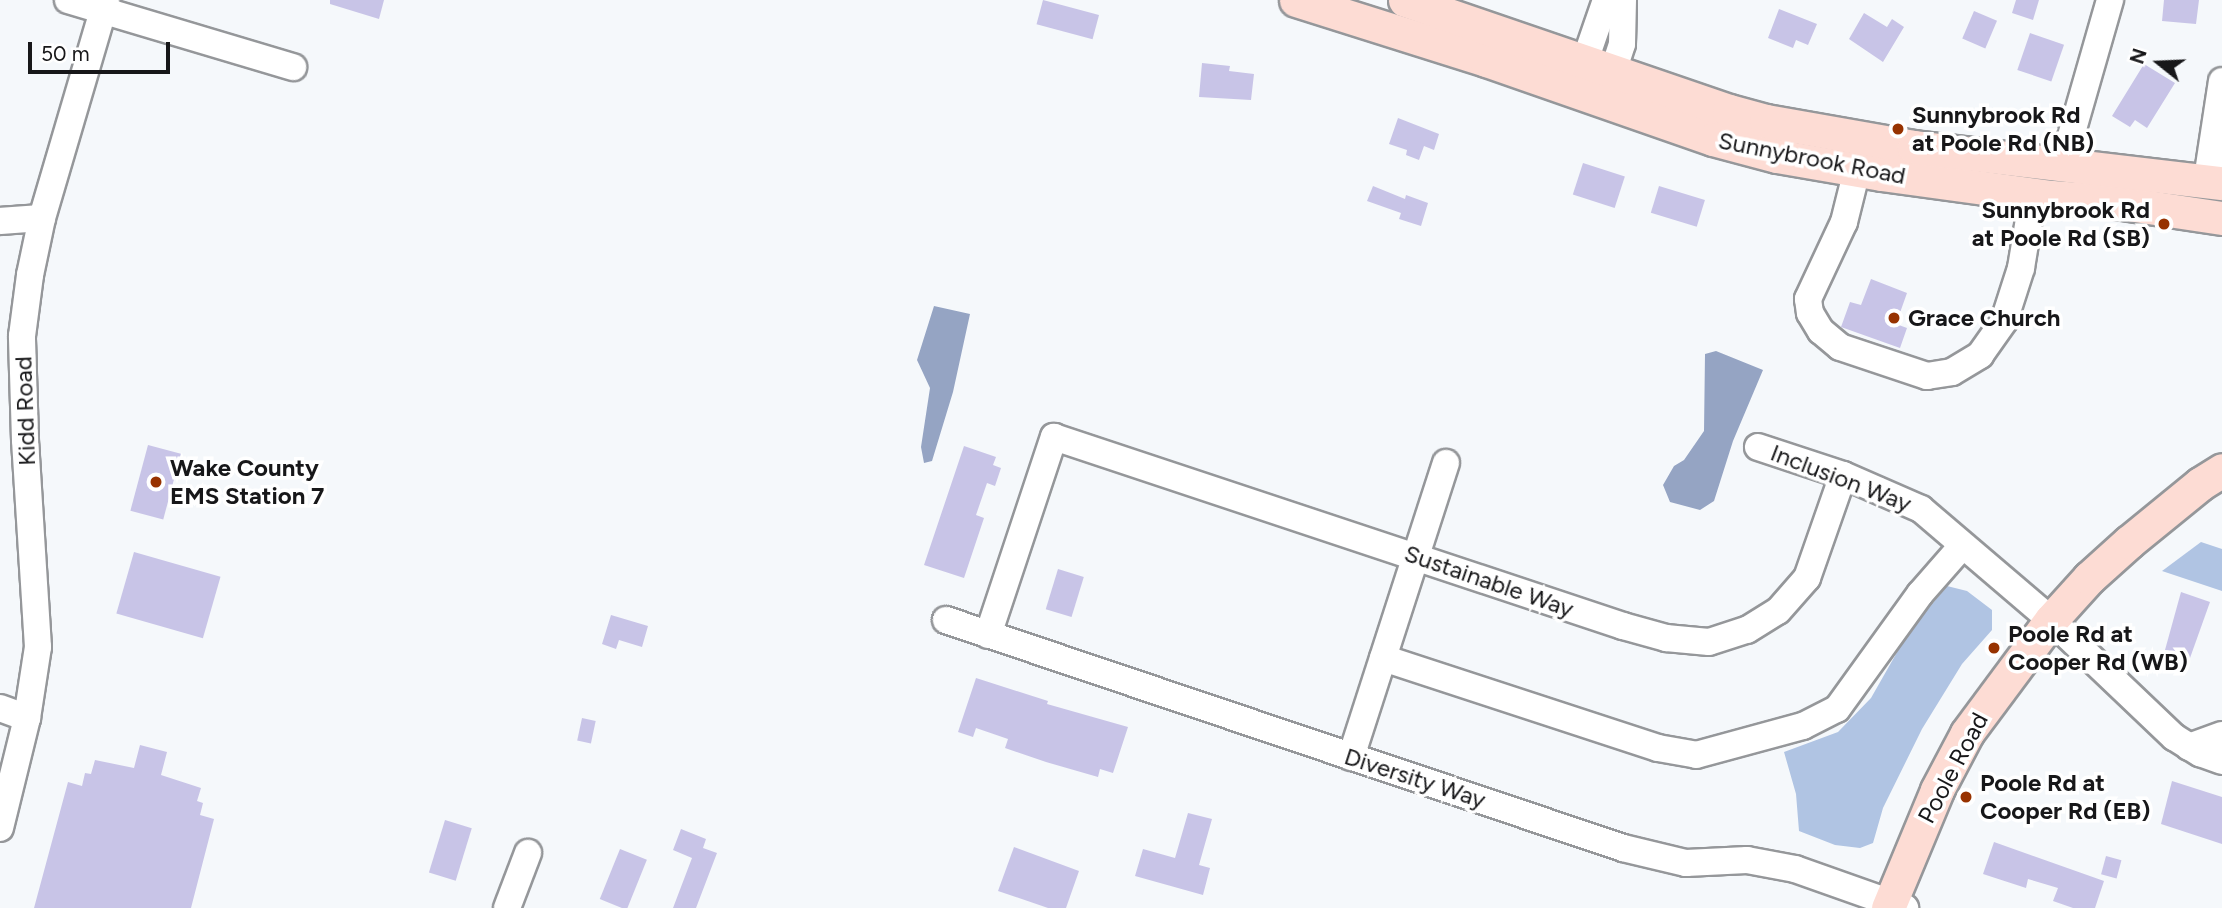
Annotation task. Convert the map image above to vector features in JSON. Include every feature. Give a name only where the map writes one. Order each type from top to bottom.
[{"type":"main road","name":"Sunnybrook Road","points":[[1296,0],[1594,81],[1766,121],[1860,139],[2215,181]]},
{"type":"main road","name":"Sunnybrook Road","points":[[1405,0],[1594,81],[1713,139],[1777,156],[1857,170],[2222,218]]},
{"type":"main road","points":[[1857,170],[1870,159],[1953,169],[1996,157]]},
{"type":"main road","name":"Poole Road","points":[[1894,906],[1937,790],[1967,733],[2050,620],[2089,578],[2129,542],[2200,484],[2222,470]]},
{"type":"street","points":[[68,0],[105,5],[293,67]]},
{"type":"street","points":[[1594,81],[1605,0]]},
{"type":"street","points":[[1594,81],[1622,44],[1623,0]]},
{"type":"street","points":[[2063,164],[2110,0]]},
{"type":"street","name":"Kidd Road","points":[[0,828],[27,718],[38,647],[25,440],[11,336],[30,275],[42,218],[105,5]]},
{"type":"street","points":[[2215,181],[2222,81]]},
{"type":"street","points":[[1857,170],[1844,222],[1808,299],[1810,313],[1821,331],[1840,347],[1927,376],[1952,372],[1980,355],[2004,321],[2021,268],[2033,195]]},
{"type":"street","points":[[0,220],[42,218]]},
{"type":"street","name":"Sustainable Way","points":[[988,635],[1054,437],[1634,629],[1666,638],[1709,642],[1748,630],[1778,611],[1807,578],[1843,475]]},
{"type":"street","name":"Inclusion Way","points":[[1758,447],[1843,475],[1921,509],[2050,620],[2174,737],[2189,747],[2222,761]]},
{"type":"street","points":[[1351,757],[1447,463]]},
{"type":"street","points":[[1383,658],[1658,748],[1696,755],[1803,726],[1837,709],[1920,594],[1962,547]]},
{"type":"street","name":"Diversity Way","points":[[946,620],[1623,848],[1686,863],[1747,860],[1795,869],[1894,906]]},
{"type":"street","points":[[0,708],[27,718]]},
{"type":"street","points":[[2189,747],[2222,735]]},
{"type":"street","points":[[507,908],[528,853]]},
{"type":"shaded area","points":[[934,306],[970,314],[953,392],[932,461],[924,463],[921,447],[930,388],[917,360]]},
{"type":"shaded area","points":[[1716,351],[1763,370],[1733,441],[1714,501],[1700,510],[1670,502],[1663,485],[1674,466],[1684,460],[1704,431],[1705,354]]},
{"type":"shaded area","points":[[2201,542],[2222,549],[2222,591],[2162,571]]},
{"type":"shaded area","points":[[1947,586],[1967,591],[1992,610],[1992,630],[1962,664],[1922,729],[1883,808],[1873,843],[1860,848],[1835,845],[1799,831],[1796,794],[1784,752],[1838,732],[1871,698],[1908,633]]},
{"type":"building","points":[[330,0],[384,0],[379,19],[330,4]]},
{"type":"building","points":[[1043,0],[1099,15],[1093,39],[1037,24]]},
{"type":"building","points":[[2016,0],[2039,0],[2033,20],[2012,13]]},
{"type":"building","points":[[2164,0],[2199,0],[2196,24],[2162,21]]},
{"type":"building","points":[[1779,9],[1817,24],[1808,45],[1796,40],[1793,48],[1768,38]]},
{"type":"building","points":[[1974,11],[1997,21],[1985,48],[1962,39]]},
{"type":"building","points":[[1864,13],[1887,27],[1892,19],[1904,27],[1883,62],[1849,39]]},
{"type":"building","points":[[2030,33],[2064,45],[2051,82],[2017,70]]},
{"type":"building","points":[[1202,63],[1230,66],[1229,71],[1254,74],[1251,100],[1199,97]]},
{"type":"building","points":[[2144,64],[2175,83],[2147,128],[2135,120],[2130,127],[2112,116]]},
{"type":"building","points":[[1398,118],[1439,134],[1434,150],[1424,146],[1419,160],[1406,155],[1407,150],[1389,144]]},
{"type":"building","points":[[1583,163],[1625,177],[1615,208],[1573,194]]},
{"type":"building","points":[[1373,186],[1405,199],[1406,195],[1428,203],[1421,226],[1399,219],[1401,213],[1367,201]]},
{"type":"building","points":[[1659,186],[1705,200],[1697,227],[1651,213]]},
{"type":"building","points":[[1871,279],[1907,293],[1896,324],[1907,328],[1900,348],[1841,327],[1850,302],[1861,305]]},
{"type":"building","name":"Wake County EMS Station 7","points":[[148,445],[181,454],[163,519],[130,511]]},
{"type":"building","points":[[964,446],[996,457],[993,465],[1001,468],[995,486],[987,483],[976,515],[984,518],[964,578],[924,565]]},
{"type":"building","points":[[134,552],[221,577],[203,638],[116,614]]},
{"type":"building","points":[[1058,569],[1084,577],[1072,617],[1046,609]]},
{"type":"building","points":[[2181,592],[2210,602],[2190,658],[2165,650]]},
{"type":"building","points":[[611,615],[648,626],[642,647],[619,640],[616,649],[602,644]]},
{"type":"building","points":[[976,678],[1048,701],[1047,704],[1128,727],[1113,773],[1100,769],[1098,777],[1046,762],[1005,748],[1008,739],[976,728],[973,737],[958,732]]},
{"type":"building","points":[[582,718],[596,721],[591,743],[577,740]]},
{"type":"building","points":[[140,745],[167,752],[161,775],[201,788],[197,801],[203,803],[200,815],[214,819],[191,908],[34,908],[68,782],[82,786],[85,773],[91,774],[95,760],[134,768]]},
{"type":"building","points":[[2172,781],[2222,797],[2222,844],[2161,824]]},
{"type":"building","points":[[1188,813],[1212,819],[1199,865],[1210,868],[1203,895],[1135,876],[1143,849],[1175,858]]},
{"type":"building","points":[[445,820],[472,828],[456,881],[429,873]]},
{"type":"building","points":[[681,829],[706,839],[703,848],[717,853],[696,908],[673,908],[692,858],[673,850]]},
{"type":"building","points":[[1994,842],[2104,881],[2095,908],[2073,908],[2053,901],[2058,888],[2028,879],[2026,888],[1983,874]]},
{"type":"building","points":[[1014,847],[1079,871],[1066,908],[1048,908],[998,891]]},
{"type":"building","points":[[620,849],[647,860],[627,908],[600,899]]},
{"type":"building","points":[[2106,856],[2121,860],[2117,878],[2101,874]]},
{"type":"place","name":"Sunnybrook Rd at Poole Rd (NB)","points":[[1898,129]]},
{"type":"place","name":"Sunnybrook Rd at Poole Rd (SB)","points":[[2164,224]]},
{"type":"place","name":"Grace Church","points":[[1894,318]]},
{"type":"place","name":"Wake County EMS Station 7","points":[[156,482]]},
{"type":"place","name":"Poole Rd at Cooper Rd (WB)","points":[[1994,648]]},
{"type":"place","name":"Poole Rd at Cooper Rd (EB)","points":[[1966,797]]}]
